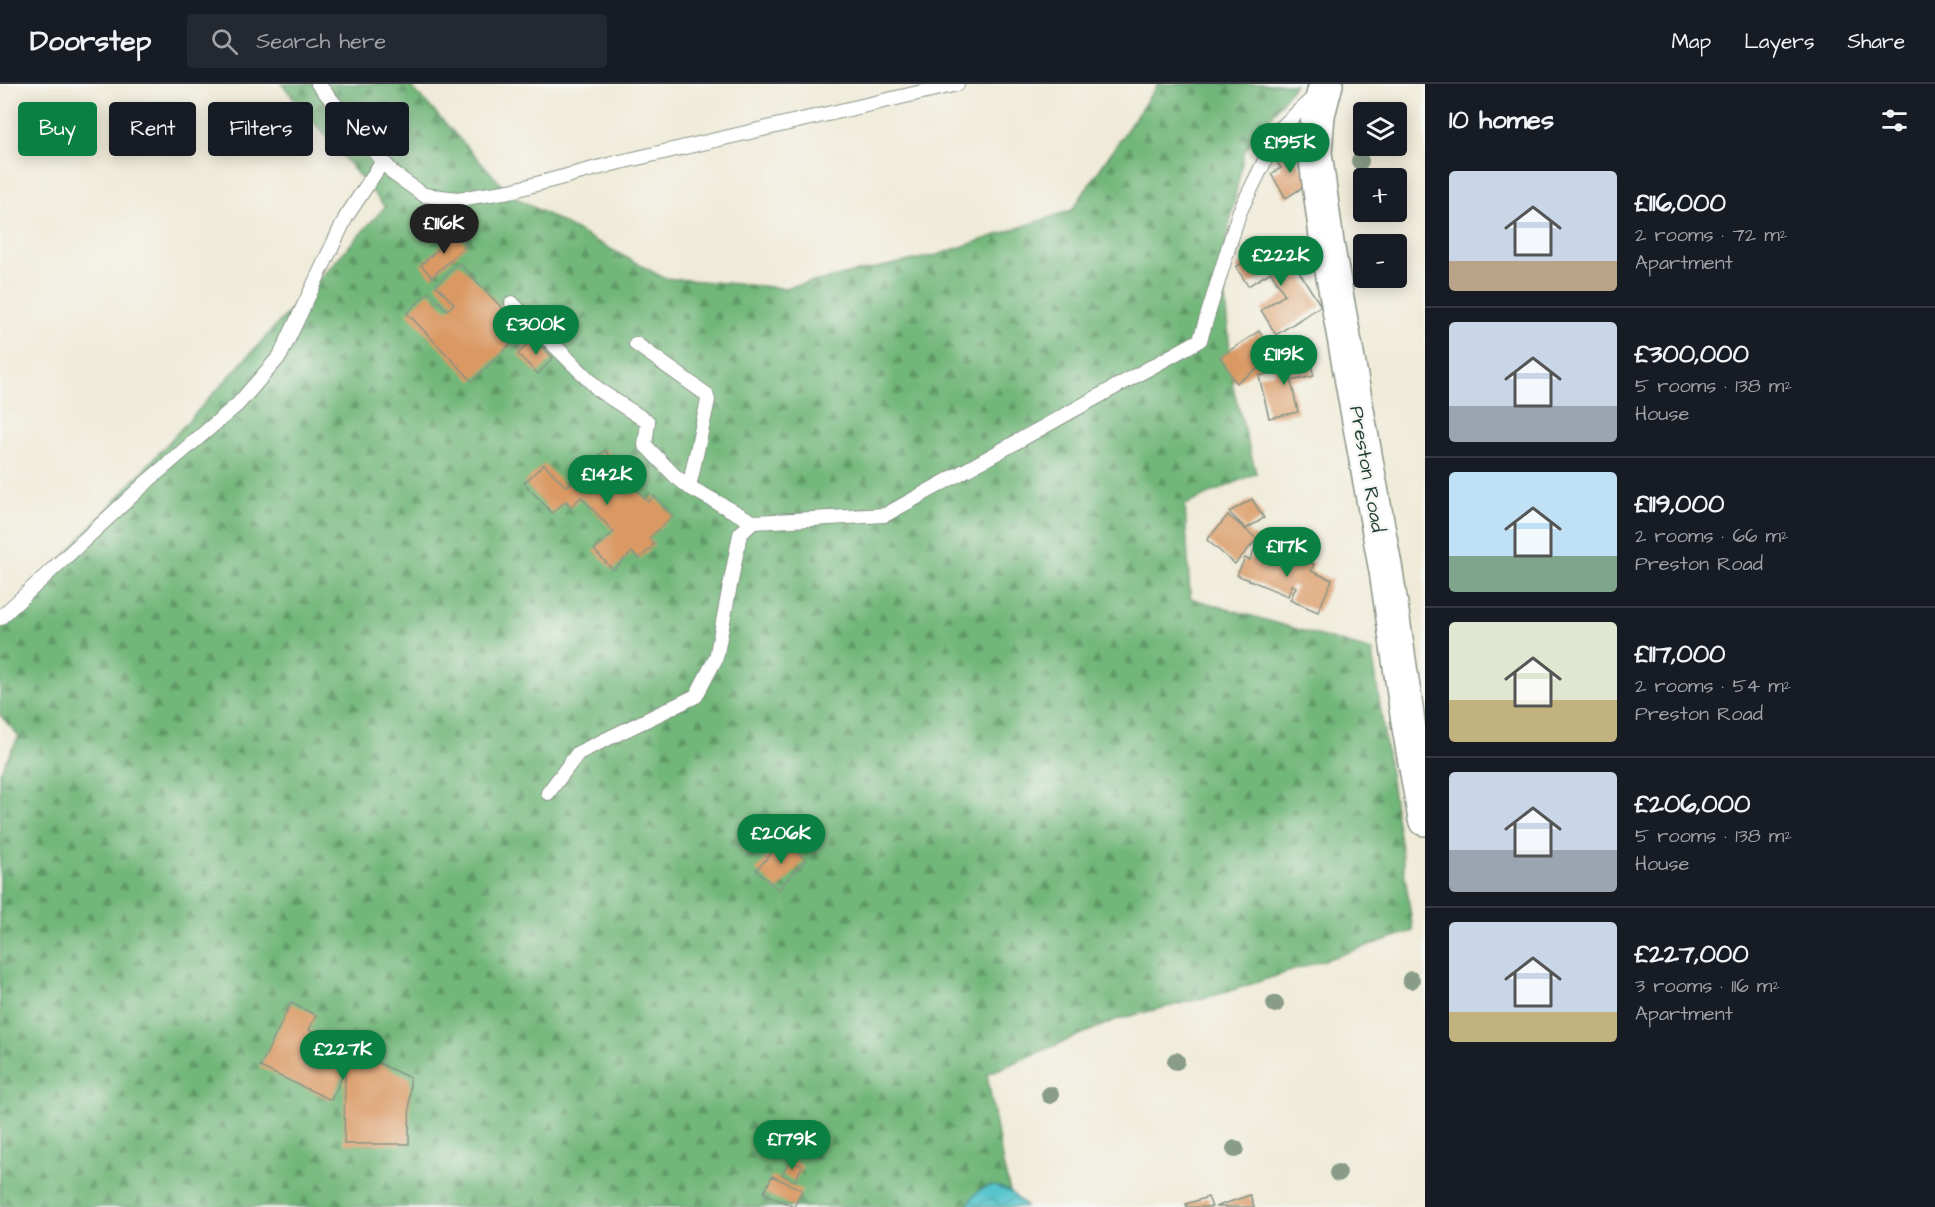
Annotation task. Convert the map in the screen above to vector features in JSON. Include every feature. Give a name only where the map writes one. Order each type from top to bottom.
[{"type":"street","name":"Preston Road","points":[[1324,85],[1318,114],[1315,153],[1327,243],[1386,571],[1425,819]]},
{"type":"lane","points":[[318,84],[394,174],[424,195],[458,199],[510,191],[616,163],[957,84]]},
{"type":"lane","points":[[512,303],[600,391],[648,422],[645,444],[675,476],[689,487],[753,522],[885,515],[1200,340],[1239,213],[1281,128],[1324,85]]},
{"type":"lane","points":[[0,618],[149,480],[238,404],[280,356],[346,217],[382,161]]},
{"type":"lane","points":[[636,344],[706,394],[708,400],[689,487]]},
{"type":"lane","points":[[548,794],[578,753],[696,696],[716,657],[740,534],[753,522]]},
{"type":"green space","points":[[282,84],[409,84],[511,195],[664,278],[784,288],[937,255],[1072,210],[1158,84],[1295,84],[1244,152],[1222,262],[1233,387],[1256,473],[1185,505],[1190,598],[1372,651],[1413,931],[1227,992],[1118,1019],[987,1074],[1003,1165],[1014,1207],[0,1207],[0,772],[19,736],[0,715],[0,626],[385,207],[342,156],[409,156],[409,102],[325,102],[325,135],[313,121],[313,102],[297,102]]},
{"type":"water","points":[[990,1186],[1010,1192],[1026,1207],[967,1207],[976,1194]]},
{"type":"building","points":[[1289,148],[1311,182],[1286,198],[1271,174],[1281,168],[1274,157]]},
{"type":"building","points":[[455,233],[467,245],[432,277],[421,265]]},
{"type":"building","points":[[1279,240],[1321,306],[1276,335],[1261,310],[1285,295],[1271,272],[1248,286],[1236,267]]},
{"type":"building","points":[[459,263],[524,331],[472,381],[407,313],[429,292],[447,310],[454,304],[436,285]]},
{"type":"building","points":[[1259,331],[1269,345],[1276,340],[1284,352],[1236,383],[1220,357]]},
{"type":"building","points":[[533,338],[553,358],[538,374],[518,354]]},
{"type":"building","points":[[1309,357],[1314,376],[1291,381],[1298,412],[1269,418],[1259,376],[1275,372],[1273,365]]},
{"type":"building","points":[[605,450],[618,464],[616,467],[648,502],[654,496],[673,516],[649,538],[654,545],[639,559],[632,552],[613,570],[594,550],[614,532],[581,497],[571,507],[566,501],[552,513],[524,483],[544,464],[566,487]]},
{"type":"building","points":[[1252,499],[1264,518],[1246,529],[1229,512]]},
{"type":"building","points":[[1228,515],[1257,539],[1235,564],[1207,540]]},
{"type":"building","points":[[1255,548],[1279,559],[1281,555],[1314,564],[1311,571],[1332,580],[1318,612],[1290,600],[1296,587],[1292,585],[1288,596],[1237,575],[1245,558],[1250,560]]},
{"type":"building","points":[[784,840],[805,860],[778,890],[756,870]]},
{"type":"building","points":[[291,1003],[316,1015],[309,1030],[410,1078],[409,1144],[344,1144],[345,1071],[331,1100],[260,1067]]},
{"type":"building","points":[[790,1160],[802,1166],[795,1181],[782,1175]]},
{"type":"building","points":[[772,1176],[802,1190],[794,1207],[764,1193]]},
{"type":"building","points":[[1250,1195],[1254,1207],[1215,1207]]},
{"type":"building","points":[[1208,1197],[1212,1207],[1187,1207],[1186,1204]]}]
